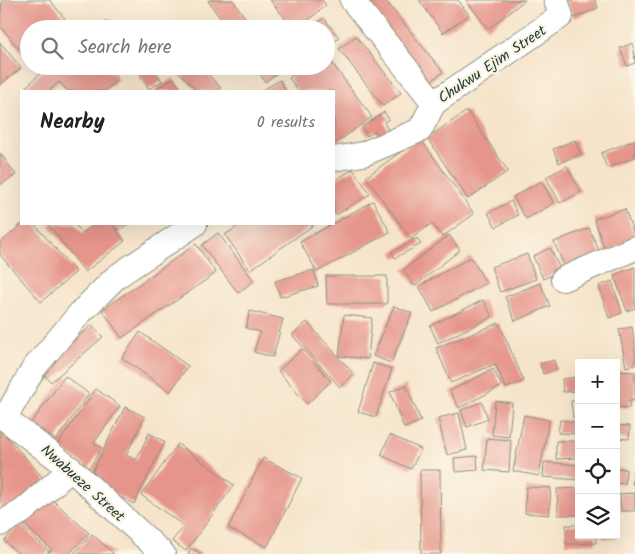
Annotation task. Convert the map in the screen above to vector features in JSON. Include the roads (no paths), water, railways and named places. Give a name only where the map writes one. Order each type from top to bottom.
[{"type":"street","points":[[352,0],[434,102]]},
{"type":"street","name":"Chukwu Ejim Street","points":[[335,159],[363,154],[420,130],[434,102],[562,16],[556,0]]},
{"type":"street","points":[[2,417],[34,368],[82,312],[116,277],[194,225]]},
{"type":"street","points":[[563,279],[635,248]]},
{"type":"street","name":"Nwabueze Street","points":[[2,417],[71,469],[163,554]]},
{"type":"street","points":[[0,524],[23,511],[71,469]]}]
